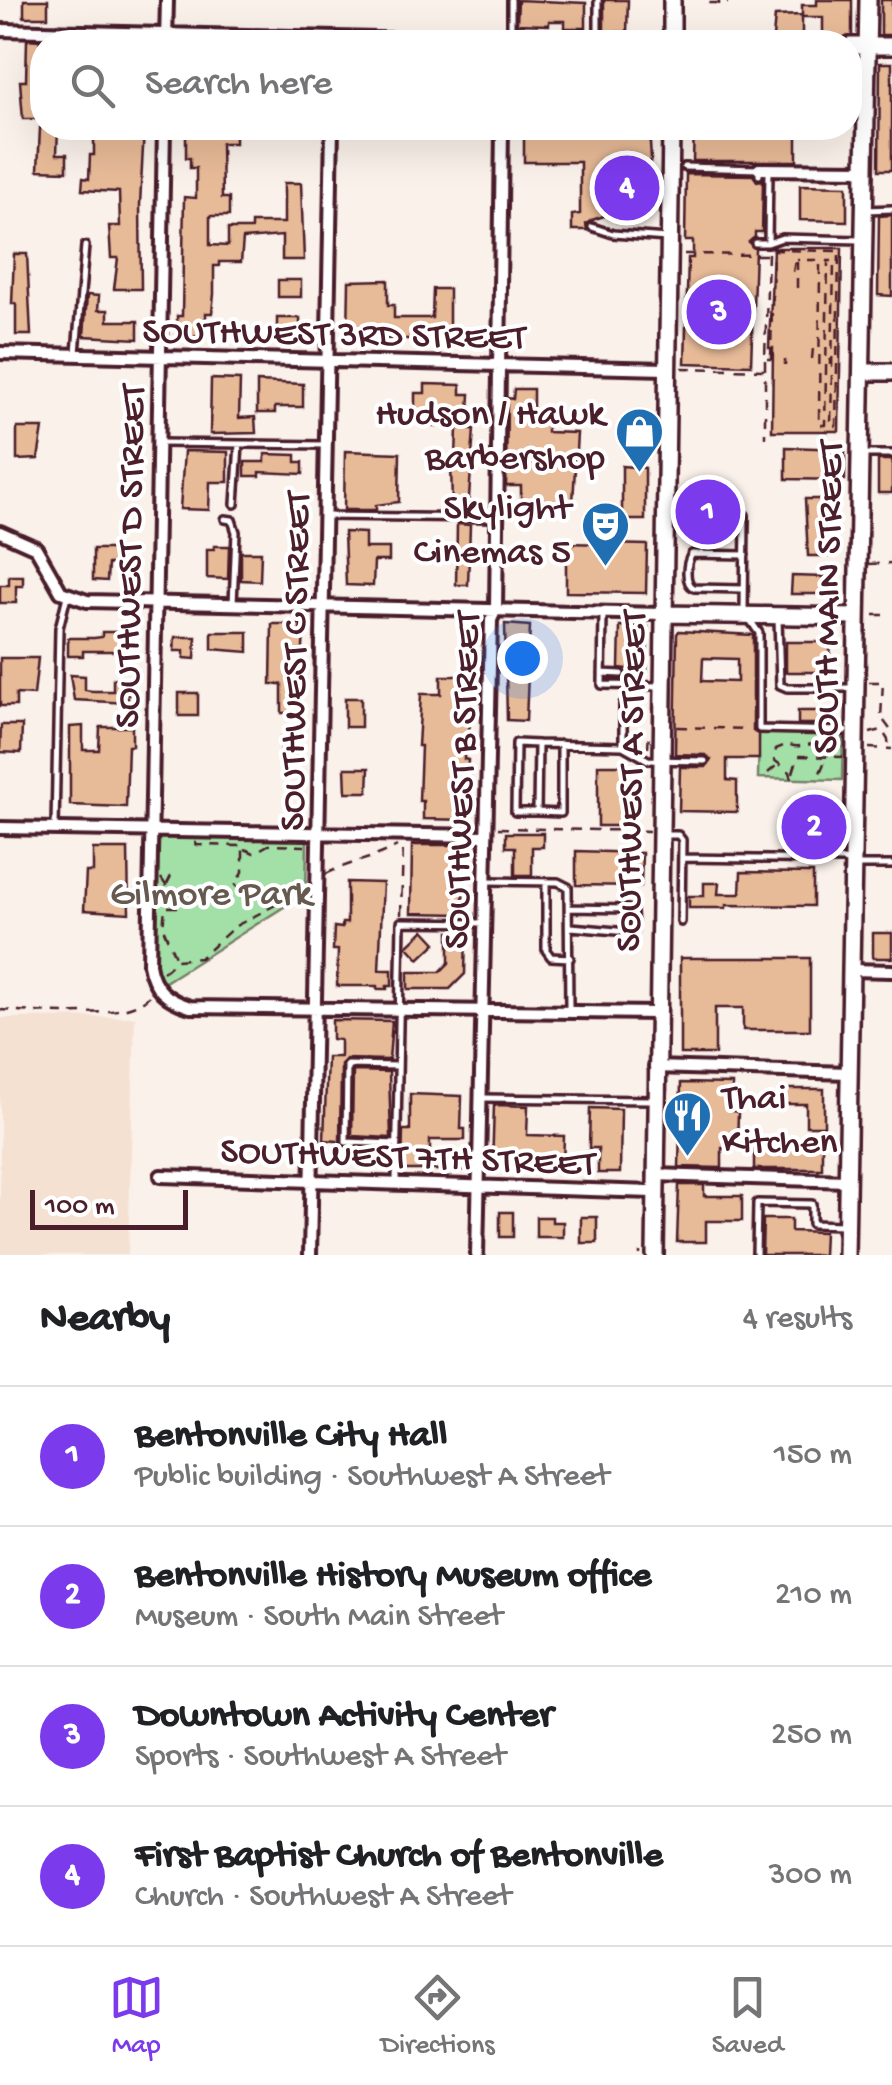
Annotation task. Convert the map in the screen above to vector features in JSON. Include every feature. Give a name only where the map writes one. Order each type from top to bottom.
[{"type":"street","points":[[166,30],[167,0]]},
{"type":"street","points":[[672,0],[672,30]]},
{"type":"street","name":"SOUTH MAIN STREET","points":[[861,30],[868,0]]},
{"type":"street","points":[[0,30],[30,31]]},
{"type":"street","points":[[862,46],[892,46]]},
{"type":"street","name":"SOUTHWEST D STREET","points":[[156,985],[150,964],[164,140]]},
{"type":"street","name":"SOUTHWEST C STREET","points":[[310,1255],[332,140]]},
{"type":"street","name":"SOUTHWEST B STREET","points":[[477,1255],[491,620],[496,609],[502,140]]},
{"type":"street","name":"SOUTHWEST A STREET","points":[[645,1254],[653,1184],[655,1100],[654,834],[660,760],[655,686],[663,614],[674,368],[669,238],[671,140]]},
{"type":"street","name":"SOUTH MAIN STREET","points":[[846,1255],[852,863],[860,685],[856,617],[864,210],[862,140]]},
{"type":"street","points":[[762,171],[864,170]]},
{"type":"street","name":"SOUTHWEST 3RD STREET","points":[[0,354],[674,368]]},
{"type":"street","points":[[862,372],[892,372]]},
{"type":"street","points":[[0,532],[36,548],[57,586],[67,596],[87,601],[856,617]]},
{"type":"street","points":[[0,828],[487,834]]},
{"type":"street","points":[[851,970],[892,971]]},
{"type":"street","points":[[156,985],[175,1002],[190,1007],[656,1013]]},
{"type":"street","points":[[655,1067],[850,1073]]},
{"type":"street","name":"SOUTHWEST 7TH STREET","points":[[162,1176],[478,1186],[848,1181]]},
{"type":"lane","points":[[507,30],[511,0]]},
{"type":"lane","points":[[598,0],[598,30]]},
{"type":"lane","points":[[684,167],[762,171],[768,243]]},
{"type":"lane","points":[[864,210],[892,209]]},
{"type":"lane","points":[[592,227],[613,234],[669,238]]},
{"type":"lane","points":[[755,243],[782,238],[863,240]]},
{"type":"lane","points":[[76,355],[86,246]]},
{"type":"lane","points":[[158,443],[325,445]]},
{"type":"lane","points":[[235,504],[239,444]]},
{"type":"lane","points":[[861,454],[892,454]]},
{"type":"lane","points":[[745,515],[744,615],[760,633],[760,729],[845,731]]},
{"type":"lane","points":[[323,516],[496,518]]},
{"type":"lane","points":[[224,519],[232,520],[236,532],[233,604]]},
{"type":"lane","points":[[744,589],[694,588],[688,580],[688,560],[692,554],[745,555]]},
{"type":"lane","points":[[55,829],[59,628],[67,596]]},
{"type":"lane","points":[[603,611],[602,685],[655,686]]},
{"type":"lane","points":[[778,616],[780,685],[860,685]]},
{"type":"lane","points":[[602,673],[621,674]]},
{"type":"lane","points":[[639,674],[655,686]]},
{"type":"lane","points":[[622,746],[624,704]]},
{"type":"lane","points":[[562,744],[561,813],[515,812],[516,743],[538,744],[562,744],[622,746],[648,760],[705,761]]},
{"type":"lane","points":[[537,812],[538,744]]},
{"type":"lane","points":[[654,834],[678,835],[682,840],[680,922]]},
{"type":"lane","points":[[682,858],[892,865]]},
{"type":"lane","points":[[484,881],[546,882],[568,887],[569,1012]]},
{"type":"lane","points":[[546,882],[546,950],[556,958],[570,958]]},
{"type":"lane","points":[[570,908],[628,909],[635,916],[636,928],[628,932],[570,927]]},
{"type":"lane","points":[[396,1184],[401,922],[484,923]]},
{"type":"lane","points":[[397,1144],[346,1142],[346,1064],[398,1066]]},
{"type":"lane","points":[[480,1098],[655,1100]]},
{"type":"lane","points":[[756,1255],[757,1203],[812,1204],[812,1224],[846,1224]]},
{"type":"path","points":[[709,3],[728,3]]},
{"type":"path","points":[[765,438],[773,250],[839,251],[836,426],[831,426],[834,261],[828,261],[824,425],[820,425],[820,260],[793,260],[793,272]]},
{"type":"path","points":[[682,254],[767,255],[770,359]]},
{"type":"path","points":[[797,260],[797,288]]},
{"type":"path","points":[[812,359],[813,348]]},
{"type":"path","points":[[785,359],[785,365]]},
{"type":"path","points":[[830,359],[830,365]]},
{"type":"path","points":[[674,368],[765,370]]},
{"type":"path","points":[[868,564],[892,563]]},
{"type":"path","points":[[874,614],[892,615]]},
{"type":"path","points":[[860,685],[883,682],[880,714],[891,749],[866,748],[866,744]]},
{"type":"path","points":[[669,727],[760,729],[779,748]]},
{"type":"path","points":[[862,732],[885,727],[892,732]]},
{"type":"path","points":[[817,780],[828,757],[826,746],[808,742],[779,748],[774,756],[792,777],[798,758],[828,757],[844,757]]},
{"type":"path","points":[[768,773],[778,764]]},
{"type":"path","points":[[487,834],[495,828],[654,834]]},
{"type":"path","points":[[194,842],[244,848],[254,853],[268,845],[306,846]]},
{"type":"path","points":[[324,875],[354,860],[384,854],[403,842],[401,922]]},
{"type":"path","points":[[244,848],[243,872],[235,884],[254,916]]},
{"type":"path","points":[[165,885],[171,876]]},
{"type":"path","points":[[161,879],[166,907],[163,928],[176,960]]},
{"type":"path","points":[[0,1010],[115,1011],[141,1005],[176,960],[200,958],[218,940],[254,916],[308,888]]},
{"type":"path","points":[[166,907],[178,907],[184,901]]},
{"type":"shaded area","points":[[135,1017],[128,1255],[0,1255],[0,1018]]},
{"type":"green space","points":[[759,733],[843,734],[842,780],[758,778]]},
{"type":"green space","name":"Gilmore Park","points":[[158,835],[307,838],[306,893],[162,984],[156,974]]},
{"type":"building","points":[[24,0],[48,0],[48,17],[24,17]]},
{"type":"building","points":[[518,0],[586,3],[586,28],[565,28],[565,21],[517,24]]},
{"type":"building","points":[[604,0],[628,0],[627,30],[604,30]]},
{"type":"building","points":[[817,0],[852,0],[852,30],[823,30],[823,17],[802,17],[802,30],[774,30],[775,16],[802,15],[802,5],[817,5]]},
{"type":"building","points":[[881,0],[892,0],[892,35],[881,35]]},
{"type":"building","points":[[27,39],[30,119],[23,119],[20,81],[26,81]]},
{"type":"building","points":[[880,63],[892,63],[892,170],[879,170]]},
{"type":"building","points":[[39,140],[58,140],[57,154],[67,154],[67,171],[38,170]]},
{"type":"building","points":[[94,140],[143,140],[141,289],[114,289],[118,258],[111,258],[109,226],[120,226],[119,192],[82,190],[83,178],[89,179],[90,155],[94,155]]},
{"type":"building","points":[[186,140],[235,140],[221,143],[222,198],[229,198],[229,216],[210,216],[210,245],[228,246],[228,229],[251,229],[251,223],[284,223],[284,183],[301,183],[304,260],[282,260],[282,236],[243,239],[241,262],[219,262],[219,266],[214,266],[212,313],[206,313],[206,337],[177,336],[177,316],[182,316],[184,197],[196,198],[196,168],[190,168],[190,158],[186,158]]},
{"type":"building","points":[[524,140],[650,140],[651,159],[644,184],[648,192],[646,201],[637,211],[619,211],[592,220],[586,224],[587,230],[572,230],[572,215],[580,214],[580,162],[524,162]]},
{"type":"building","points":[[694,140],[797,140],[797,161],[693,161]]},
{"type":"building","points":[[686,174],[753,175],[757,181],[763,180],[762,232],[755,232],[749,242],[755,249],[751,365],[685,363],[688,258],[693,258],[693,241],[685,241]]},
{"type":"building","points":[[800,185],[847,186],[847,221],[800,220]]},
{"type":"building","points":[[892,215],[892,296],[878,295],[879,216]]},
{"type":"building","points":[[773,248],[842,248],[839,431],[772,431],[773,348],[769,348]]},
{"type":"building","points":[[14,254],[27,254],[31,335],[16,335],[16,304],[12,304]]},
{"type":"building","points":[[278,280],[301,280],[301,297],[278,297]]},
{"type":"building","points":[[388,280],[388,305],[394,305],[394,318],[432,318],[433,289],[449,289],[449,342],[348,335],[349,281]]},
{"type":"building","points":[[87,295],[99,296],[98,310],[108,310],[108,321],[138,321],[138,339],[84,336]]},
{"type":"building","points":[[277,318],[300,318],[300,338],[277,338]]},
{"type":"building","points":[[211,379],[240,380],[239,418],[255,417],[256,433],[210,434]]},
{"type":"building","points":[[257,382],[303,384],[303,407],[275,407],[275,413],[257,413]]},
{"type":"building","points":[[425,384],[461,385],[461,394],[470,394],[469,412],[453,415],[436,411],[436,426],[415,423],[415,393],[425,393]]},
{"type":"building","points":[[514,389],[533,389],[533,421],[547,421],[547,432],[577,433],[573,503],[521,503],[521,486],[506,486],[507,398],[513,399]]},
{"type":"building","points":[[17,428],[43,428],[38,459],[17,460]]},
{"type":"building","points":[[457,428],[474,429],[468,511],[452,510],[451,458],[456,458]]},
{"type":"building","points":[[786,447],[845,449],[845,480],[786,479]]},
{"type":"building","points":[[184,451],[228,452],[228,482],[210,482],[209,510],[180,509]]},
{"type":"building","points":[[345,451],[400,453],[399,502],[376,505],[376,510],[344,510]]},
{"type":"building","points":[[265,454],[296,455],[296,462],[303,462],[303,474],[260,472],[260,476],[245,476],[245,462],[265,462]]},
{"type":"building","points":[[878,460],[892,460],[892,493],[878,493]]},
{"type":"building","points":[[622,466],[645,468],[645,520],[622,520]]},
{"type":"building","points":[[682,493],[732,494],[734,535],[687,534]]},
{"type":"building","points":[[805,499],[822,499],[821,540],[831,540],[831,556],[808,556]]},
{"type":"building","points":[[457,524],[470,525],[468,585],[456,585]]},
{"type":"building","points":[[344,532],[365,533],[365,548],[389,548],[389,561],[374,561],[373,586],[346,585]]},
{"type":"building","name":"Skylight Cinemas 5","points":[[566,543],[647,545],[646,593],[566,592]]},
{"type":"building","points":[[229,546],[228,579],[207,578],[207,549]]},
{"type":"building","points":[[93,549],[119,549],[119,564],[108,564],[107,581],[93,580]]},
{"type":"building","points":[[241,552],[261,552],[260,581],[241,580]]},
{"type":"building","points":[[9,576],[23,576],[23,586],[16,586],[16,603],[0,603],[0,585],[9,585]]},
{"type":"building","points":[[792,576],[825,577],[825,594],[791,594]]},
{"type":"building","points":[[272,624],[301,624],[300,631],[304,631],[299,713],[282,713],[282,684],[271,684]]},
{"type":"building","points":[[505,624],[530,626],[526,721],[507,720]]},
{"type":"building","points":[[620,626],[648,627],[647,671],[619,668]]},
{"type":"building","points":[[679,631],[753,635],[753,731],[759,735],[759,759],[727,759],[727,780],[737,781],[737,812],[679,811],[680,767],[706,767],[711,760],[706,755],[675,754]],"holes":[[[703,658],[737,659],[737,682],[702,681]]]},
{"type":"building","points":[[102,632],[126,632],[126,651],[83,651],[83,656],[68,656],[68,638],[102,637]]},
{"type":"building","points":[[212,632],[248,632],[248,652],[212,649]]},
{"type":"building","points":[[175,637],[196,637],[195,659],[184,658],[184,651],[174,651]]},
{"type":"building","points":[[786,642],[830,642],[830,672],[786,672]]},
{"type":"building","points":[[0,658],[38,658],[34,695],[16,694],[16,706],[0,706]]},
{"type":"building","points":[[70,675],[85,676],[85,690],[92,691],[113,691],[113,679],[133,679],[133,694],[128,694],[128,703],[74,700]]},
{"type":"building","points":[[441,676],[466,676],[466,696],[472,695],[464,759],[468,760],[470,775],[469,820],[423,819],[423,801],[419,801],[421,694],[441,694]]},
{"type":"building","points":[[179,693],[198,693],[198,716],[179,716]]},
{"type":"building","points":[[345,698],[361,698],[361,727],[345,727]]},
{"type":"building","points":[[798,711],[830,711],[830,724],[798,724]]},
{"type":"building","points":[[1,725],[22,725],[21,753],[0,752]]},
{"type":"building","points":[[83,726],[83,750],[99,750],[100,727],[132,727],[126,807],[70,805],[70,727]]},
{"type":"building","points":[[281,737],[297,737],[297,758],[281,758]]},
{"type":"building","points":[[598,765],[630,765],[630,826],[598,826]]},
{"type":"building","points":[[345,768],[369,768],[368,792],[346,792]]},
{"type":"building","points":[[790,820],[838,820],[838,833],[790,833]]},
{"type":"building","points":[[506,833],[543,833],[543,847],[532,847],[532,875],[515,875],[515,847],[506,847]]},
{"type":"building","points":[[412,845],[464,845],[463,914],[411,913]]},
{"type":"building","points":[[93,849],[128,849],[129,913],[84,910],[86,872],[93,872]]},
{"type":"building","points":[[576,851],[642,853],[641,886],[576,885]]},
{"type":"building","points":[[741,872],[813,873],[813,906],[689,908],[689,896],[704,896],[704,883],[719,883],[718,894],[740,894]]},
{"type":"building","points":[[347,882],[383,883],[379,970],[392,970],[392,986],[387,989],[337,986],[334,927],[342,928],[342,923],[347,923]]},
{"type":"building","points":[[424,930],[436,943],[419,959],[407,946]]},
{"type":"building","points":[[449,932],[466,933],[465,974],[450,989],[408,989],[408,972],[440,972],[449,963]]},
{"type":"building","points":[[873,933],[892,933],[892,958],[873,958]]},
{"type":"building","points":[[680,958],[810,958],[810,1030],[743,1030],[743,1008],[715,1008],[715,1054],[680,1054]]},
{"type":"building","points":[[332,1020],[392,1021],[389,1060],[346,1059],[341,1065],[340,1144],[346,1148],[390,1150],[390,1161],[337,1160],[337,1141],[324,1140],[327,1057],[340,1057],[340,1040],[332,1039]]},
{"type":"building","points":[[353,1071],[389,1072],[391,1138],[352,1136]]},
{"type":"building","points":[[681,1083],[732,1084],[732,1111],[738,1112],[737,1149],[722,1148],[722,1168],[679,1167]]},
{"type":"building","points":[[780,1089],[824,1089],[824,1126],[806,1126],[806,1104],[780,1104]]},
{"type":"building","points":[[410,1094],[462,1096],[461,1129],[465,1129],[465,1140],[430,1140],[430,1157],[464,1157],[464,1170],[402,1170],[403,1130],[410,1130]]},
{"type":"building","points":[[494,1105],[528,1106],[527,1135],[564,1136],[563,1166],[492,1168]]},
{"type":"building","points":[[590,1108],[621,1109],[620,1173],[598,1173],[598,1148],[589,1148]]},
{"type":"building","points":[[754,1144],[822,1144],[822,1169],[754,1169]]},
{"type":"building","points":[[679,1185],[704,1185],[704,1196],[742,1196],[742,1221],[706,1221],[706,1242],[677,1242]]},
{"type":"building","points":[[500,1212],[513,1212],[513,1237],[500,1237]]},
{"type":"building","points":[[536,1217],[563,1222],[563,1237],[536,1237]]},
{"type":"building","points":[[581,1217],[597,1217],[597,1243],[581,1243]]},
{"type":"building","points":[[763,1219],[791,1219],[791,1231],[824,1232],[823,1255],[762,1255]]},
{"type":"place","name":"First Baptist Church of Bentonville","points":[[627,188]]},
{"type":"place","name":"Downtown Activity Center","points":[[719,312]]},
{"type":"place","name":"Hudson / Hawk Barbershop","points":[[640,474]]},
{"type":"place","name":"Bentonville City Hall","points":[[708,512]]},
{"type":"place","name":"Skylight Cinemas 5","points":[[606,568]]},
{"type":"place","name":"Bentonville History Museum office","points":[[814,827]]},
{"type":"place","name":"Thai Kitchen","points":[[687,1158]]}]
